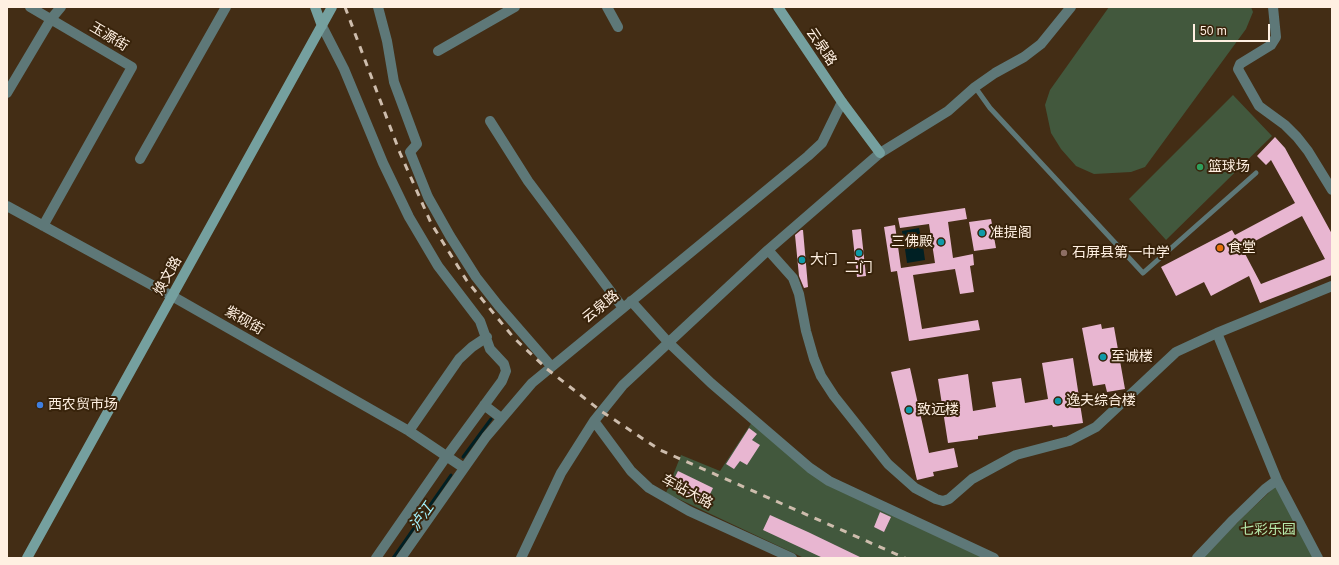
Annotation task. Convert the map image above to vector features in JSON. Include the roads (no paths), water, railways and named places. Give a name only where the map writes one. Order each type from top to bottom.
[{"type":"main road","points":[[315,7],[322,26]]},
{"type":"main road","name":"焕文路","points":[[27,558],[332,7]]},
{"type":"main road","name":"云泉路","points":[[778,7],[842,102],[880,154]]},
{"type":"street","name":"玉源街","points":[[30,7],[132,67],[43,226]]},
{"type":"street","points":[[7,93],[51,19],[61,7]]},
{"type":"street","points":[[140,158],[226,7]]},
{"type":"street","points":[[378,7],[387,40],[394,82],[417,144],[410,152],[428,197],[450,236],[476,277],[498,305],[551,366]]},
{"type":"street","points":[[438,51],[515,7]]},
{"type":"street","points":[[606,7],[618,27]]},
{"type":"street","points":[[521,558],[562,473],[594,421],[624,385],[668,342],[768,250],[880,154],[948,111],[975,87],[995,73],[1024,57],[1041,44],[1071,7]]},
{"type":"street","points":[[1273,7],[1276,37],[1271,45],[1240,64],[1238,69],[1260,106],[1285,124],[1297,137],[1308,151],[1332,190]]},
{"type":"street","points":[[322,26],[344,69],[383,163],[409,217],[438,266],[480,321],[487,337],[490,349],[504,364],[506,371],[502,381],[447,456],[376,558]]},
{"type":"street","name":"云泉路","points":[[401,558],[501,418],[532,383],[808,156],[822,143],[842,102]]},
{"type":"street","points":[[490,121],[528,181],[622,308]]},
{"type":"street","name":"紫砚街","points":[[7,206],[172,296],[409,431],[464,468]]},
{"type":"street","points":[[768,250],[793,278],[799,294],[806,331],[814,359],[821,376],[834,396],[888,464],[915,488],[943,501],[949,499],[972,479],[1016,455],[1069,441],[1096,427],[1176,352],[1217,333],[1332,286]]},
{"type":"street","points":[[631,301],[668,342],[711,383],[810,468],[829,481],[994,558]]},
{"type":"street","points":[[1217,333],[1277,480],[1318,558]]},
{"type":"street","points":[[409,431],[459,359],[487,337]]},
{"type":"street","points":[[484,405],[501,418]]},
{"type":"street","name":"车站大路","points":[[594,421],[631,471],[649,488],[689,510],[792,558]]},
{"type":"street","points":[[1197,558],[1233,520],[1277,480]]},
{"type":"lane","points":[[975,87],[990,108],[1143,273],[1256,173]]},
{"type":"water","points":[[919,228],[922,243],[904,246],[902,231]]},
{"type":"water","points":[[923,246],[925,260],[907,263],[905,249]]},
{"type":"waterway","name":"泸江","points":[[463,457],[491,419]]},
{"type":"waterway","name":"泸江","points":[[393,558],[451,475]]},
{"type":"railway","points":[[345,7],[400,153],[431,223],[467,281],[514,338],[547,369],[601,411],[660,450],[905,558]]},
{"type":"place","name":"篮球场","points":[[1200,167]]},
{"type":"place","name":"准提阁","points":[[982,233]]},
{"type":"place","name":"三佛殿","points":[[941,242]]},
{"type":"place","name":"食堂","points":[[1220,248]]},
{"type":"place","name":"二门","points":[[859,253]]},
{"type":"place","name":"石屏县第一中学","points":[[1064,253]]},
{"type":"place","name":"大门","points":[[802,260]]},
{"type":"place","name":"至诚楼","points":[[1103,357]]},
{"type":"place","name":"逸夫综合楼","points":[[1058,401]]},
{"type":"place","name":"西农贸市场","points":[[40,405]]},
{"type":"place","name":"致远楼","points":[[909,410]]},
{"type":"park label","name":"七彩乐园","points":[[1268,530]]}]
